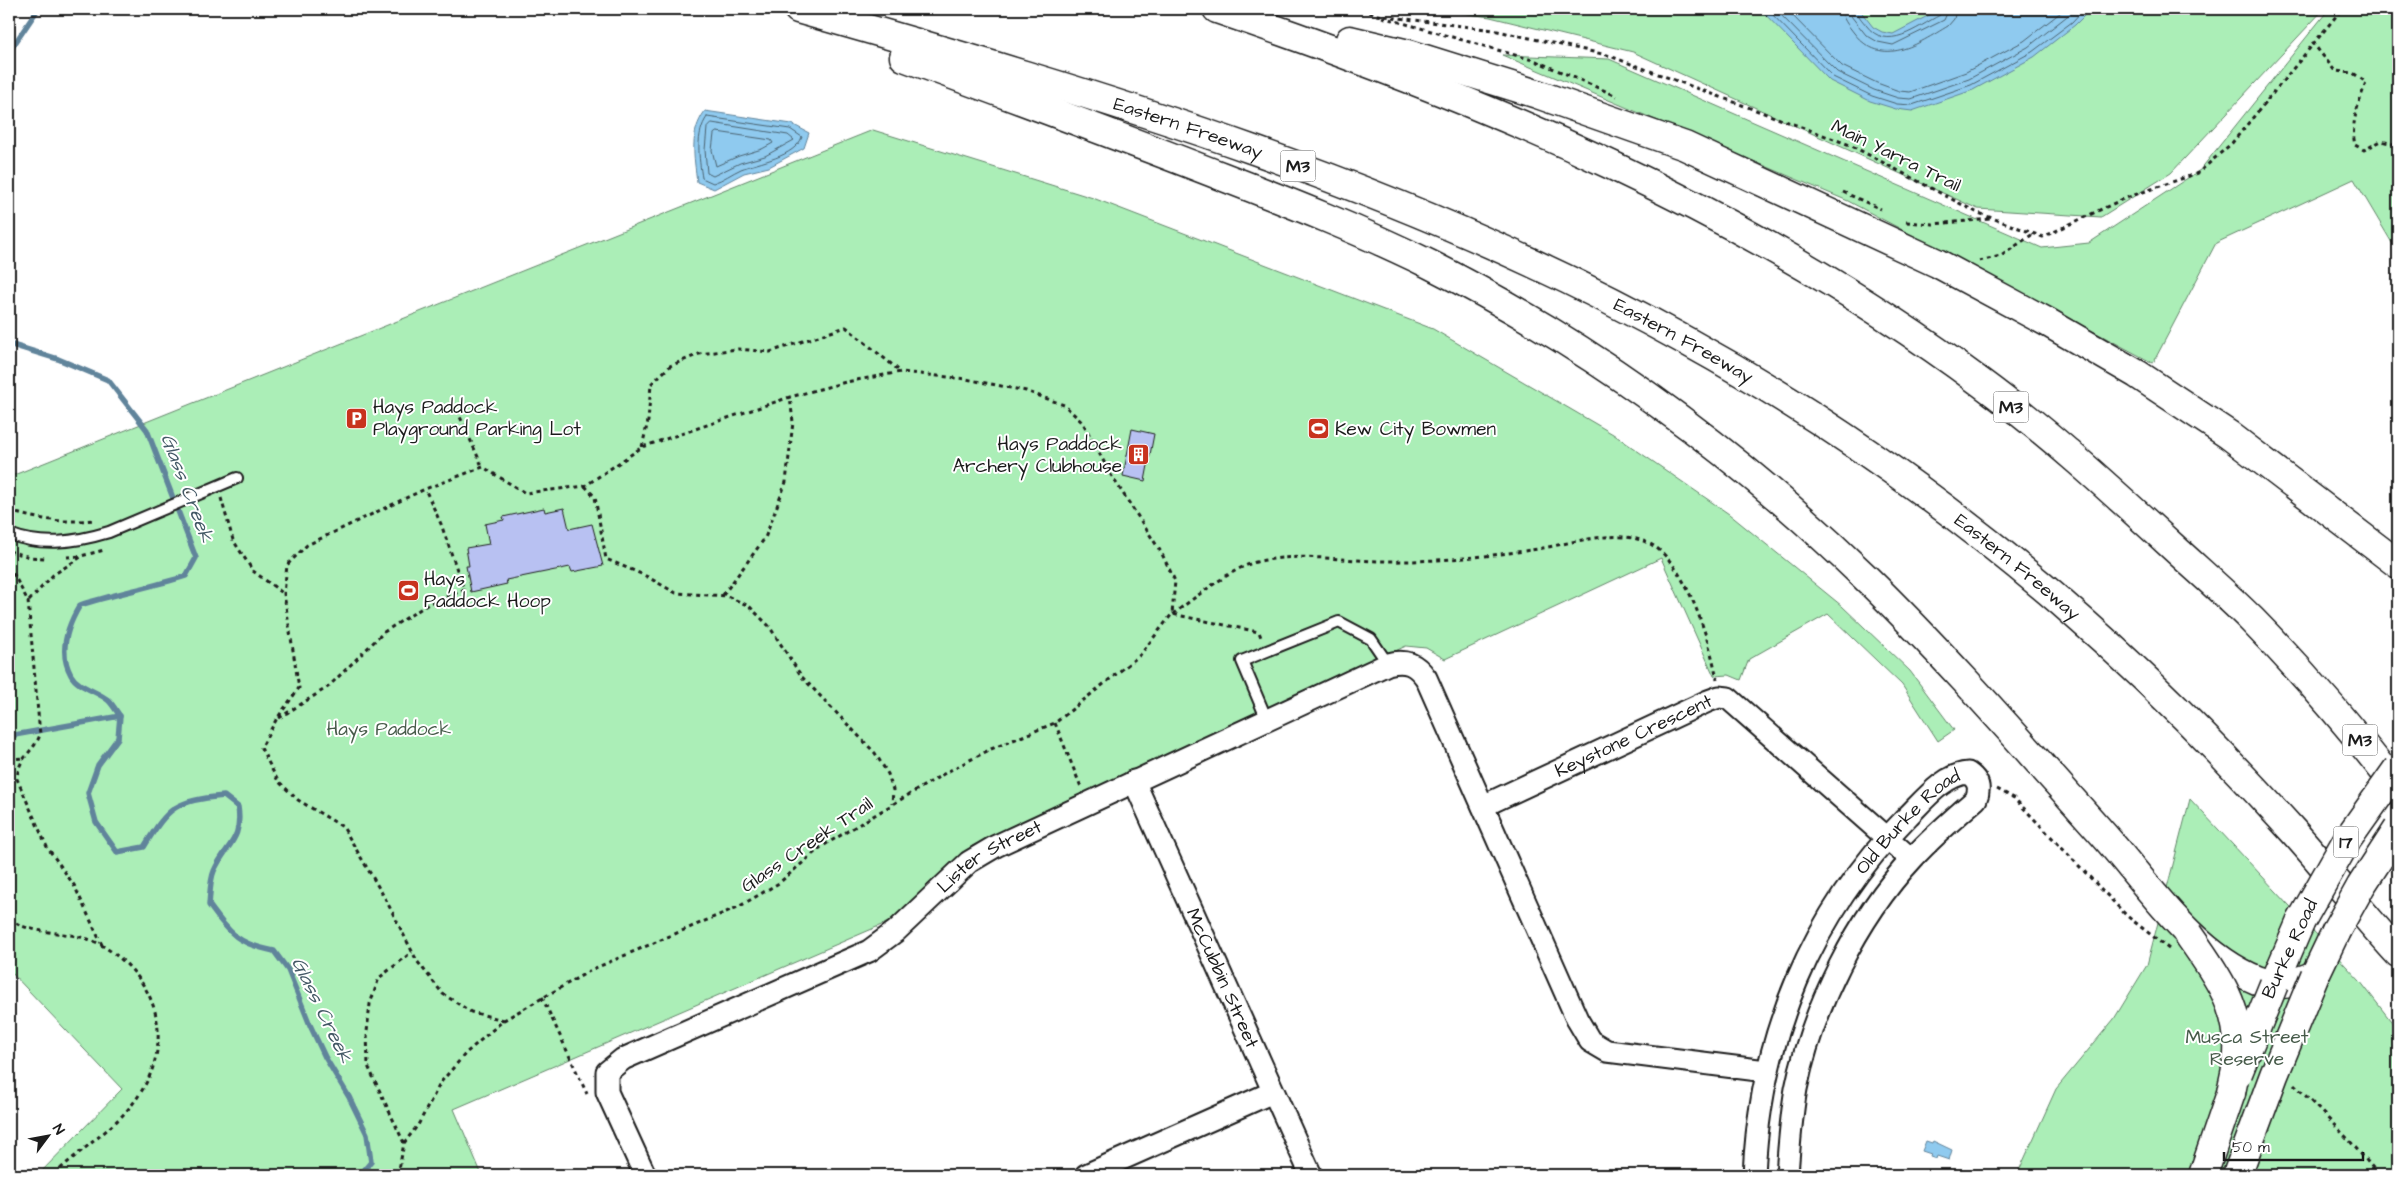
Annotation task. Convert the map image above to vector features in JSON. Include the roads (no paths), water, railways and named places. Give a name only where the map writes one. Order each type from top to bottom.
[{"type":"main road","points":[[775,9],[1131,141],[1299,207],[1427,263],[1550,331],[1611,370],[1669,411],[1730,459],[1830,544],[1934,649],[2111,842],[2181,943],[2218,976],[2229,998],[2238,1029],[2238,1056],[2231,1093]]},
{"type":"main road","name":"Eastern Freeway","points":[[798,9],[1054,84],[1296,166],[1389,201],[1484,242],[1602,297],[1689,342],[1853,443],[1977,534],[2061,602],[2136,669],[2223,755],[2295,834],[2398,954]]},
{"type":"main road","points":[[1218,9],[1409,54],[1538,94],[1685,146],[1794,195],[1936,263],[2047,322],[2137,374],[2229,435],[2395,560]]},
{"type":"main road","name":"M3","points":[[1218,9],[1326,46],[1441,91],[1547,136],[1652,185],[1755,239],[1840,288],[1912,335],[1980,382],[2099,479],[2251,619],[2364,744],[2398,789]]},
{"type":"main road","name":"Burke Road","points":[[2203,1175],[2231,1093],[2274,984],[2320,885],[2352,833],[2398,768]]},
{"type":"main road","name":"Burke Road","points":[[2238,1175],[2274,1075],[2316,974],[2361,886],[2398,829]]},
{"type":"main road","points":[[2181,943],[2256,979],[2274,984],[2294,984],[2316,974]]},
{"type":"street","points":[[1388,664],[1406,662],[1415,666],[1426,678],[1577,1019],[1590,1040],[1607,1051],[1766,1071]]},
{"type":"street","name":"Lister Street","points":[[645,1175],[607,1092],[607,1072],[623,1059],[869,950],[896,931],[969,862],[996,846],[1388,664]]},
{"type":"street","name":"Keystone Crescent","points":[[1483,806],[1719,698],[1728,698],[1911,859]]},
{"type":"street","name":"Old Burke Road","points":[[1754,1175],[1756,1139],[1766,1071],[1785,1010],[1802,965],[1822,927],[1847,888],[1886,838],[1913,810],[1954,776],[1968,773],[1976,778],[1979,792],[1976,799],[1911,859],[1864,923],[1842,960],[1805,1053],[1796,1089],[1788,1175]]},
{"type":"street","name":"McCubbin Street","points":[[1134,781],[1311,1175]]},
{"type":"street","points":[[1086,1175],[1273,1092]]},
{"type":"lane","points":[[9,534],[31,540],[59,542],[88,538],[109,532],[237,478]]},
{"type":"lane","points":[[1268,720],[1242,661],[1339,622],[1371,639],[1388,664]]},
{"type":"water","points":[[1760,9],[1859,9],[1873,27],[1882,32],[1893,34],[1941,9],[2091,9],[2075,25],[2034,57],[1973,90],[1912,111],[1896,109],[1870,101],[1830,81]]},
{"type":"water","points":[[705,111],[792,124],[809,133],[804,148],[769,167],[744,173],[714,189],[697,182],[695,136],[700,119]]},
{"type":"water","points":[[1926,1141],[1932,1143],[1933,1141],[1952,1150],[1949,1160],[1937,1156],[1936,1159],[1930,1157],[1931,1154],[1922,1151]]},
{"type":"waterway","name":"Glass Creek","points":[[9,52],[38,9]]},
{"type":"waterway","name":"Glass Creek","points":[[9,344],[58,359],[108,380],[147,430],[196,558],[186,576],[80,605],[68,630],[65,657],[71,675],[78,683],[109,701],[120,716],[118,738],[98,765],[88,793],[96,822],[117,852],[144,847],[167,814],[175,808],[194,800],[224,796],[238,807],[239,818],[236,835],[214,871],[209,905],[223,924],[236,937],[252,945],[274,951],[288,970],[325,1057],[349,1097],[367,1134],[371,1162],[360,1175]]},
{"type":"waterway","points":[[9,736],[120,716]]},
{"type":"place","name":"Hays Paddock Playground Parking Lot","points":[[357,418]]},
{"type":"place","name":"Kew City Bowmen","points":[[1319,429]]},
{"type":"place","name":"Hays Paddock Archery Clubhouse","points":[[1138,455]]},
{"type":"place","name":"Hays Paddock Hoop","points":[[408,590]]},
{"type":"park label","name":"Hays Paddock","points":[[389,729]]},
{"type":"park label","name":"Musca Street Reserve","points":[[2247,1048]]}]
